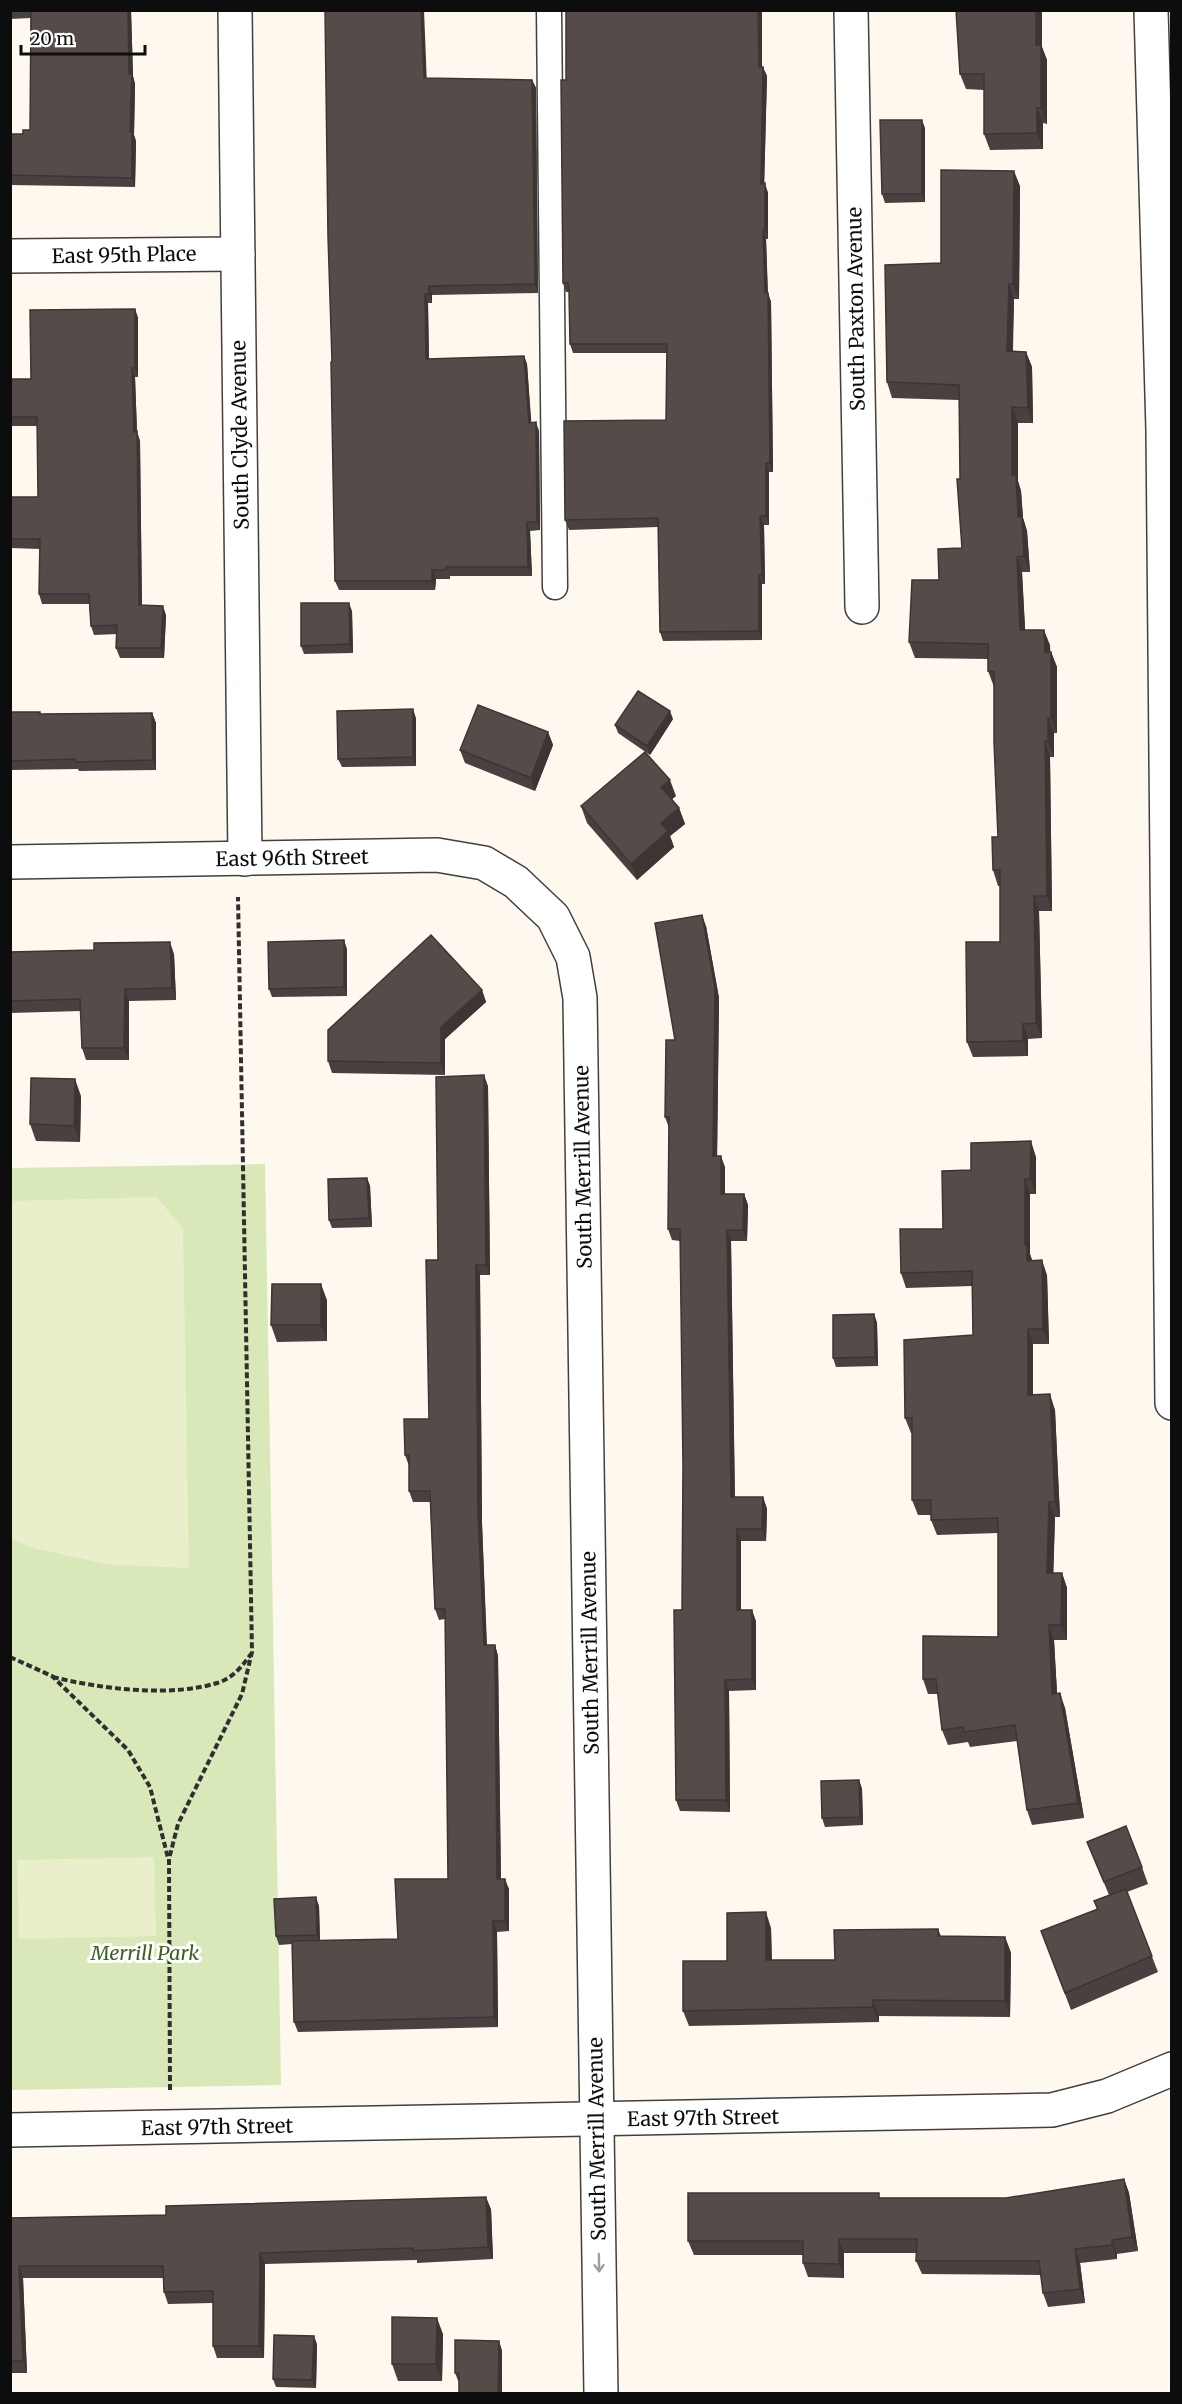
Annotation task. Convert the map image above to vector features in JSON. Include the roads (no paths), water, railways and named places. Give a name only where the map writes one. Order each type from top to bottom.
[{"type":"street","name":"South Clyde Avenue","points":[[235,10],[242,872]]},
{"type":"street","name":"South Paxton Avenue","points":[[851,10],[862,607]]},
{"type":"street","points":[[1151,10],[1167,430],[1172,1403]]},
{"type":"street","name":"East 95th Place","points":[[10,256],[238,254]]},
{"type":"street","name":"East 96th Street","points":[[10,862],[242,872],[437,855],[484,863],[516,882],[553,917]]},
{"type":"street","name":"South Merrill Avenue","points":[[553,917],[573,957],[580,998],[601,2394]]},
{"type":"street","name":"East 97th Street","points":[[10,2130],[596,2121],[1052,2110],[1107,2096],[1172,2069]]},
{"type":"lane","points":[[549,10],[555,587]]},
{"type":"park label","name":"Merrill Park","points":[[145,1953]]}]
